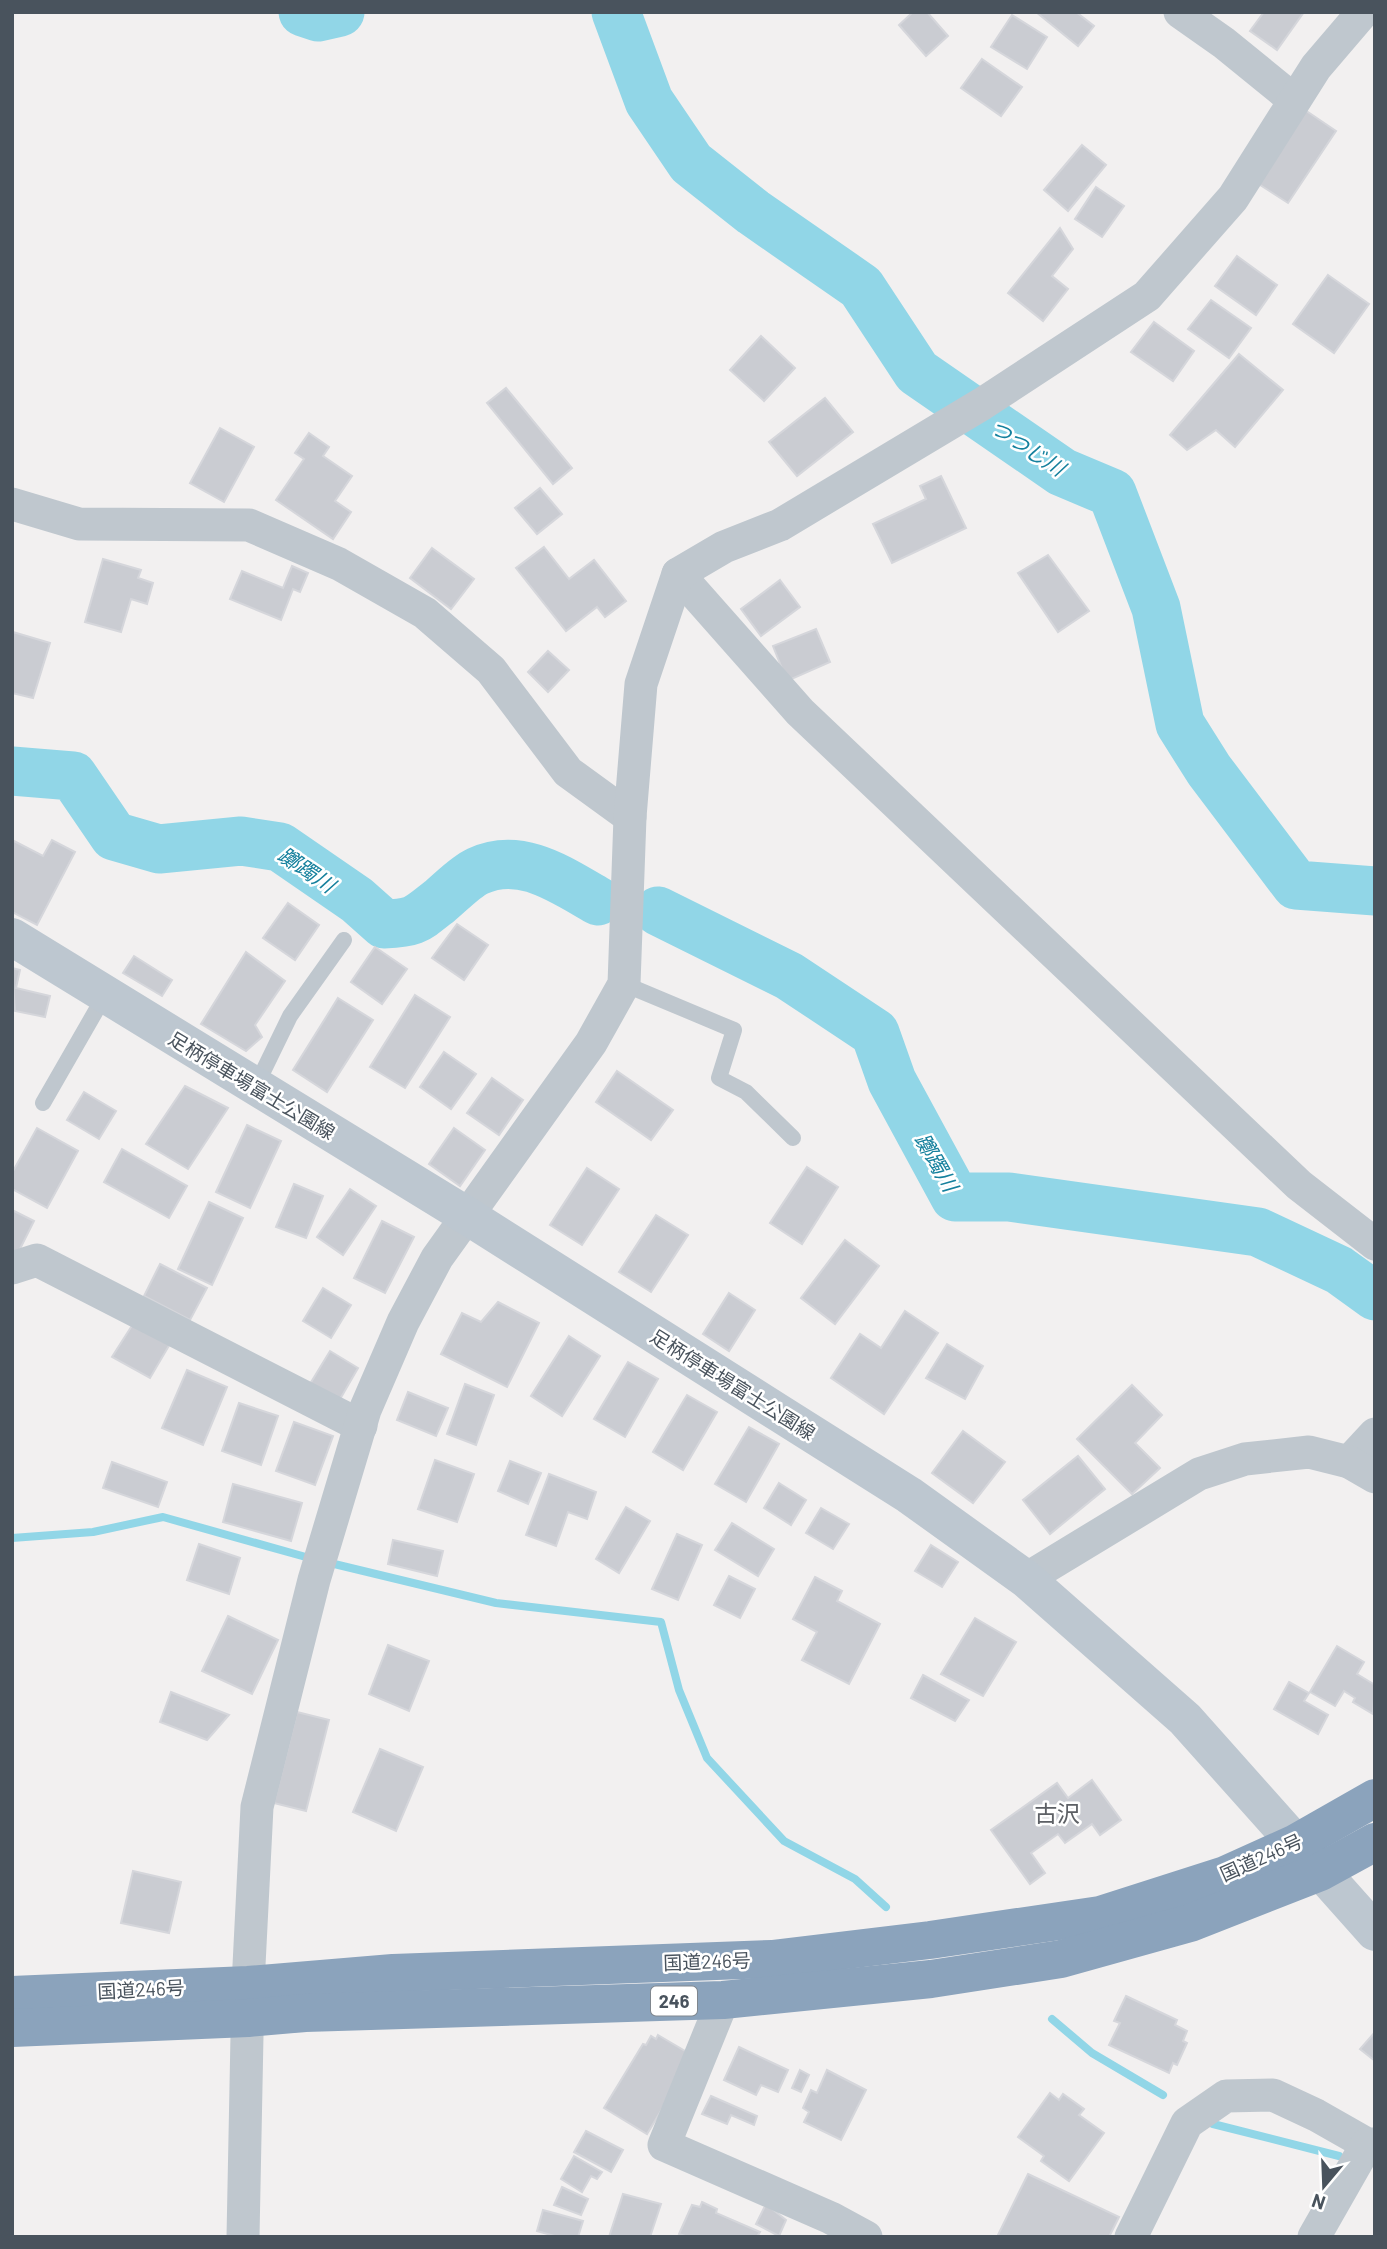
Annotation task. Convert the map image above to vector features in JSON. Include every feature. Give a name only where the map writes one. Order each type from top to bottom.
[{"type":"highway","name":"国道246号","points":[[12,2028],[248,2002],[393,1973],[772,1959],[930,1940],[1100,1915],[1225,1875],[1296,1843],[1375,1798]]},
{"type":"highway","name":"国道246号","points":[[12,1995],[248,2002],[318,2012],[723,2000],[931,1979],[1061,1959],[1190,1923],[1320,1872],[1375,1842]]},
{"type":"main road","name":"足柄停車場富士公園線","points":[[12,937],[469,1217],[909,1495],[1026,1579],[1185,1719],[1375,1932]]},
{"type":"street","points":[[1180,12],[1224,43],[1294,100]]},
{"type":"street","points":[[243,2237],[248,2002],[257,1807],[314,1580],[361,1426],[403,1322],[437,1258],[591,1044],[624,971],[630,817],[641,684],[678,574],[724,547],[780,526],[982,404],[1147,296],[1233,198],[1316,66],[1363,12]]},
{"type":"street","points":[[12,504],[79,524],[249,525],[339,565],[425,614],[491,670],[568,772],[630,817]]},
{"type":"street","points":[[678,574],[800,712],[1299,1185],[1375,1244]]},
{"type":"street","points":[[12,1268],[37,1259],[361,1426]]},
{"type":"street","points":[[1026,1579],[1199,1474],[1245,1459],[1309,1452],[1362,1469],[1375,1434]]},
{"type":"street","points":[[723,2000],[664,2145],[831,2218],[866,2237]]},
{"type":"street","points":[[1130,2237],[1187,2123],[1226,2096],[1273,2095],[1371,2144],[1314,2237]]},
{"type":"lane","points":[[256,1088],[290,1016],[344,940]]},
{"type":"lane","points":[[624,971],[734,1030],[719,1078],[746,1091],[793,1139]]},
{"type":"lane","points":[[43,1103],[105,995]]},
{"type":"building","points":[[913,12],[927,12],[948,36],[926,56],[899,25]]},
{"type":"building","points":[[1036,12],[1076,12],[1094,26],[1078,46]]},
{"type":"building","points":[[1264,12],[1304,12],[1277,50],[1250,31]]},
{"type":"building","points":[[1012,15],[1047,37],[1027,69],[991,47]]},
{"type":"building","points":[[982,59],[1022,87],[1001,116],[961,88]]},
{"type":"building","points":[[1305,110],[1336,131],[1288,203],[1257,183]]},
{"type":"building","points":[[1082,145],[1106,165],[1068,211],[1044,190]]},
{"type":"building","points":[[1096,187],[1124,206],[1102,237],[1075,219]]},
{"type":"building","points":[[1060,228],[1073,249],[1052,276],[1068,289],[1043,321],[1008,293]]},
{"type":"building","points":[[1237,256],[1277,285],[1256,315],[1215,286]]},
{"type":"building","points":[[1328,275],[1369,304],[1334,353],[1293,324]]},
{"type":"building","points":[[1211,300],[1251,328],[1229,358],[1188,329]]},
{"type":"building","points":[[1154,322],[1194,351],[1173,381],[1131,352]]},
{"type":"building","points":[[761,336],[795,368],[764,401],[730,370]]},
{"type":"building","points":[[1239,354],[1283,390],[1235,447],[1216,430],[1187,450],[1170,435]]},
{"type":"building","points":[[506,388],[572,468],[553,484],[487,403]]},
{"type":"building","points":[[825,398],[853,432],[797,476],[769,442]]},
{"type":"building","points":[[220,428],[254,447],[224,502],[190,483]]},
{"type":"building","points":[[309,433],[329,447],[323,456],[352,476],[335,501],[351,512],[333,539],[276,500],[304,459],[295,453]]},
{"type":"building","points":[[941,476],[966,528],[892,563],[873,524],[926,499],[920,486]]},
{"type":"building","points":[[540,488],[562,514],[537,534],[515,508]]},
{"type":"building","points":[[544,547],[569,579],[594,560],[626,601],[605,617],[597,607],[566,631],[516,568]]},
{"type":"building","points":[[432,548],[474,579],[451,609],[410,578]]},
{"type":"building","points":[[1048,555],[1089,611],[1058,632],[1018,573]]},
{"type":"building","points":[[103,559],[141,570],[138,578],[153,583],[147,604],[131,599],[121,632],[85,622]]},
{"type":"building","points":[[292,566],[308,573],[300,592],[293,589],[281,620],[230,599],[242,571],[283,588]]},
{"type":"building","points":[[780,580],[800,607],[761,636],[741,609]]},
{"type":"building","points":[[816,629],[830,662],[787,681],[773,646]]},
{"type":"building","points":[[13,632],[50,643],[33,698],[12,693]]},
{"type":"building","points":[[548,651],[569,670],[548,692],[528,672]]},
{"type":"building","points":[[12,840],[43,856],[52,840],[75,852],[37,925],[12,912]]},
{"type":"building","points":[[288,903],[319,925],[295,960],[263,938]]},
{"type":"building","points":[[457,924],[488,945],[464,980],[432,958]]},
{"type":"building","points":[[375,947],[407,969],[382,1004],[351,982]]},
{"type":"building","points":[[246,952],[285,981],[255,1025],[262,1037],[246,1051],[201,1024]]},
{"type":"building","points":[[134,956],[172,980],[162,996],[123,973]]},
{"type":"building","points":[[12,968],[20,970],[16,988],[50,996],[45,1017],[15,1011]]},
{"type":"building","points":[[415,995],[450,1017],[405,1088],[370,1067]]},
{"type":"building","points":[[338,998],[373,1020],[327,1092],[293,1070]]},
{"type":"building","points":[[444,1052],[476,1074],[451,1109],[420,1087]]},
{"type":"building","points":[[617,1071],[673,1110],[651,1140],[596,1102]]},
{"type":"building","points":[[492,1078],[523,1100],[499,1135],[467,1113]]},
{"type":"building","points":[[185,1086],[228,1108],[188,1169],[146,1144]]},
{"type":"building","points":[[84,1092],[116,1111],[99,1139],[67,1120]]},
{"type":"building","points":[[247,1125],[281,1141],[250,1208],[216,1192]]},
{"type":"building","points":[[37,1128],[78,1151],[47,1208],[12,1189],[12,1173]]},
{"type":"building","points":[[454,1128],[485,1150],[460,1186],[429,1164]]},
{"type":"building","points":[[122,1149],[187,1186],[169,1218],[104,1182]]},
{"type":"building","points":[[807,1167],[838,1187],[802,1244],[770,1223]]},
{"type":"building","points":[[587,1168],[619,1189],[582,1245],[550,1225]]},
{"type":"building","points":[[294,1184],[323,1196],[306,1238],[276,1227]]},
{"type":"building","points":[[350,1189],[376,1206],[343,1255],[317,1237]]},
{"type":"building","points":[[209,1202],[243,1218],[212,1285],[178,1269]]},
{"type":"building","points":[[12,1210],[34,1221],[18,1253],[12,1250]]},
{"type":"building","points":[[656,1215],[688,1235],[651,1292],[619,1272]]},
{"type":"building","points":[[382,1221],[414,1237],[385,1293],[354,1278]]},
{"type":"building","points":[[845,1240],[879,1266],[835,1324],[801,1298]]},
{"type":"building","points":[[160,1264],[207,1288],[190,1320],[144,1296]]},
{"type":"building","points":[[323,1288],[351,1305],[331,1338],[303,1321]]},
{"type":"building","points":[[729,1293],[755,1310],[729,1351],[703,1334]]},
{"type":"building","points":[[498,1302],[539,1323],[507,1387],[441,1354],[462,1313],[481,1322]]},
{"type":"building","points":[[905,1311],[938,1333],[884,1414],[831,1378],[860,1334],[881,1348]]},
{"type":"building","points":[[133,1324],[170,1344],[150,1378],[112,1357]]},
{"type":"building","points":[[569,1336],[600,1356],[562,1416],[531,1396]]},
{"type":"building","points":[[947,1344],[983,1366],[965,1399],[926,1378]]},
{"type":"building","points":[[330,1351],[358,1368],[339,1401],[310,1384]]},
{"type":"building","points":[[628,1362],[658,1379],[625,1437],[594,1419]]},
{"type":"building","points":[[187,1370],[227,1387],[203,1445],[162,1428]]},
{"type":"building","points":[[465,1384],[494,1395],[476,1445],[447,1434]]},
{"type":"building","points":[[1132,1385],[1162,1415],[1135,1443],[1160,1468],[1132,1494],[1077,1439]]},
{"type":"building","points":[[408,1392],[448,1408],[436,1436],[397,1420]]},
{"type":"building","points":[[687,1395],[717,1412],[683,1470],[653,1452]]},
{"type":"building","points":[[239,1403],[278,1416],[261,1465],[222,1451]]},
{"type":"building","points":[[294,1422],[333,1436],[315,1485],[276,1471]]},
{"type":"building","points":[[749,1427],[779,1444],[746,1502],[715,1484]]},
{"type":"building","points":[[963,1431],[1005,1462],[973,1503],[932,1473]]},
{"type":"building","points":[[1078,1456],[1105,1489],[1050,1534],[1023,1500]]},
{"type":"building","points":[[435,1460],[474,1474],[457,1522],[418,1509]]},
{"type":"building","points":[[510,1461],[541,1473],[528,1504],[498,1491]]},
{"type":"building","points":[[112,1462],[167,1482],[158,1507],[103,1488]]},
{"type":"building","points":[[549,1474],[596,1492],[587,1519],[568,1512],[556,1546],[526,1535]]},
{"type":"building","points":[[779,1483],[806,1500],[791,1525],[764,1508]]},
{"type":"building","points":[[233,1484],[302,1503],[291,1541],[223,1522]]},
{"type":"building","points":[[626,1507],[650,1521],[619,1573],[596,1559]]},
{"type":"building","points":[[821,1508],[849,1524],[833,1549],[806,1533]]},
{"type":"building","points":[[732,1523],[774,1549],[758,1576],[715,1550]]},
{"type":"building","points":[[677,1534],[702,1545],[678,1600],[652,1589]]},
{"type":"building","points":[[393,1540],[443,1551],[437,1576],[388,1564]]},
{"type":"building","points":[[199,1544],[240,1558],[229,1594],[187,1580]]},
{"type":"building","points":[[931,1545],[958,1562],[942,1587],[915,1571]]},
{"type":"building","points":[[729,1576],[755,1589],[740,1618],[714,1605]]},
{"type":"building","points":[[815,1577],[842,1591],[837,1601],[880,1624],[849,1684],[802,1660],[817,1632],[793,1619]]},
{"type":"building","points":[[228,1616],[278,1640],[252,1694],[202,1671]]},
{"type":"building","points":[[975,1618],[1016,1642],[983,1696],[941,1674]]},
{"type":"building","points":[[388,1645],[429,1661],[409,1711],[369,1694]]},
{"type":"building","points":[[1337,1646],[1364,1662],[1357,1674],[1375,1685],[1373,1714],[1353,1702],[1355,1698],[1344,1691],[1335,1706],[1310,1692]]},
{"type":"building","points":[[923,1675],[969,1700],[955,1721],[911,1698]]},
{"type":"building","points":[[1289,1682],[1309,1693],[1304,1701],[1328,1715],[1318,1734],[1274,1709]]},
{"type":"building","points":[[171,1692],[229,1715],[207,1740],[160,1722]]},
{"type":"building","points":[[297,1712],[329,1720],[306,1811],[274,1803]]},
{"type":"building","points":[[380,1749],[423,1767],[396,1831],[353,1812]]},
{"type":"building","points":[[1092,1780],[1121,1820],[1100,1835],[1092,1824],[1065,1843],[1058,1834],[1031,1853],[1045,1873],[1030,1884],[991,1830],[1057,1783],[1068,1798]]},
{"type":"building","points":[[133,1871],[181,1882],[169,1933],[121,1923]]},
{"type":"building","points":[[1126,1996],[1177,2020],[1175,2025],[1187,2031],[1183,2041],[1187,2043],[1177,2065],[1173,2063],[1169,2073],[1109,2045],[1120,2023],[1114,2021]]},
{"type":"building","points":[[1375,2032],[1375,2061],[1360,2049]]},
{"type":"building","points":[[658,2035],[690,2054],[683,2074],[647,2134],[604,2108],[643,2044],[646,2045],[651,2036],[656,2039]]},
{"type":"building","points":[[739,2047],[788,2070],[778,2092],[761,2085],[756,2095],[724,2080]]},
{"type":"building","points":[[800,2070],[809,2075],[801,2092],[792,2088]]},
{"type":"building","points":[[827,2070],[866,2090],[841,2140],[804,2122],[809,2112],[803,2108],[811,2090],[817,2093]]},
{"type":"building","points":[[1050,2093],[1059,2100],[1063,2094],[1084,2109],[1079,2115],[1104,2133],[1069,2181],[1041,2161],[1044,2156],[1018,2137]]},
{"type":"building","points":[[711,2096],[757,2116],[754,2125],[731,2115],[727,2124],[702,2114]]},
{"type":"building","points":[[586,2131],[623,2150],[611,2172],[574,2152]]},
{"type":"building","points":[[574,2156],[602,2172],[597,2179],[591,2176],[582,2192],[561,2179]]},
{"type":"building","points":[[1028,2174],[1119,2217],[1109,2237],[997,2237]]},
{"type":"building","points":[[562,2187],[588,2199],[581,2215],[554,2205]]},
{"type":"building","points":[[623,2194],[661,2204],[650,2237],[609,2237]]},
{"type":"building","points":[[702,2202],[717,2209],[716,2213],[760,2232],[758,2235],[762,2237],[688,2237],[679,2234],[692,2205],[700,2207]]},
{"type":"building","points":[[766,2204],[786,2220],[779,2236],[756,2224]]},
{"type":"building","points":[[543,2210],[583,2221],[578,2237],[558,2237],[537,2231]]},
{"type":"waterway","name":"つつじ川","points":[[303,12],[318,17],[340,12]]},
{"type":"waterway","name":"つつじ川","points":[[616,12],[649,101],[691,163],[753,212],[861,287],[917,372],[1062,472],[1112,493],[1156,608],[1180,724],[1209,770],[1296,885],[1375,891]]},
{"type":"waterway","name":"躑躅川","points":[[12,771],[73,776],[114,836],[159,849],[241,841],[280,847],[357,900],[384,924],[415,919],[478,871],[510,864],[525,866],[555,877],[598,901]]},
{"type":"waterway","name":"躑躅川","points":[[658,911],[789,976],[875,1033],[892,1081],[955,1197],[1009,1197],[1258,1232],[1339,1270],[1375,1296]]},
{"type":"waterway","points":[[12,1538],[93,1532],[163,1517],[313,1559]]},
{"type":"waterway","points":[[326,1562],[496,1603],[661,1622],[679,1690],[707,1758],[784,1841],[855,1879],[886,1907]]},
{"type":"waterway","points":[[1052,2019],[1092,2053],[1163,2095]]},
{"type":"waterway","points":[[1213,2124],[1339,2156]]},
{"type":"district","name":"古沢","points":[[1057,1813]]}]
